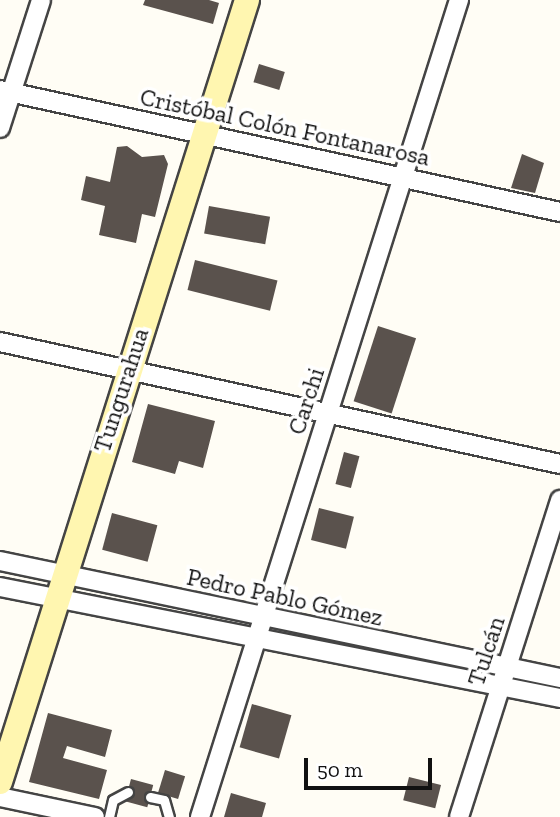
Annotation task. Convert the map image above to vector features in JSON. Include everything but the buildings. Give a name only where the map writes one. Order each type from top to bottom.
[{"type":"main road","name":"Tungurahua","points":[[0,782],[59,586],[247,0]]},
{"type":"street","points":[[0,128],[6,92],[41,0]]},
{"type":"street","name":"Carchi","points":[[200,817],[459,0]]},
{"type":"street","name":"Cristóbal Colón Fontanarosa","points":[[6,92],[560,212]]},
{"type":"street","points":[[0,342],[560,464]]},
{"type":"street","name":"Tulcán","points":[[459,817],[560,500]]},
{"type":"street","name":"Pedro Pablo Gómez","points":[[0,561],[59,586],[256,639],[560,698]]},
{"type":"street","name":"Pedro Pablo Gómez","points":[[0,587],[59,586],[263,618],[560,678]]},
{"type":"street","points":[[0,797],[96,817]]},
{"type":"lane","points":[[109,817],[113,800],[128,792]]},
{"type":"lane","points":[[150,797],[164,800],[169,817]]}]
